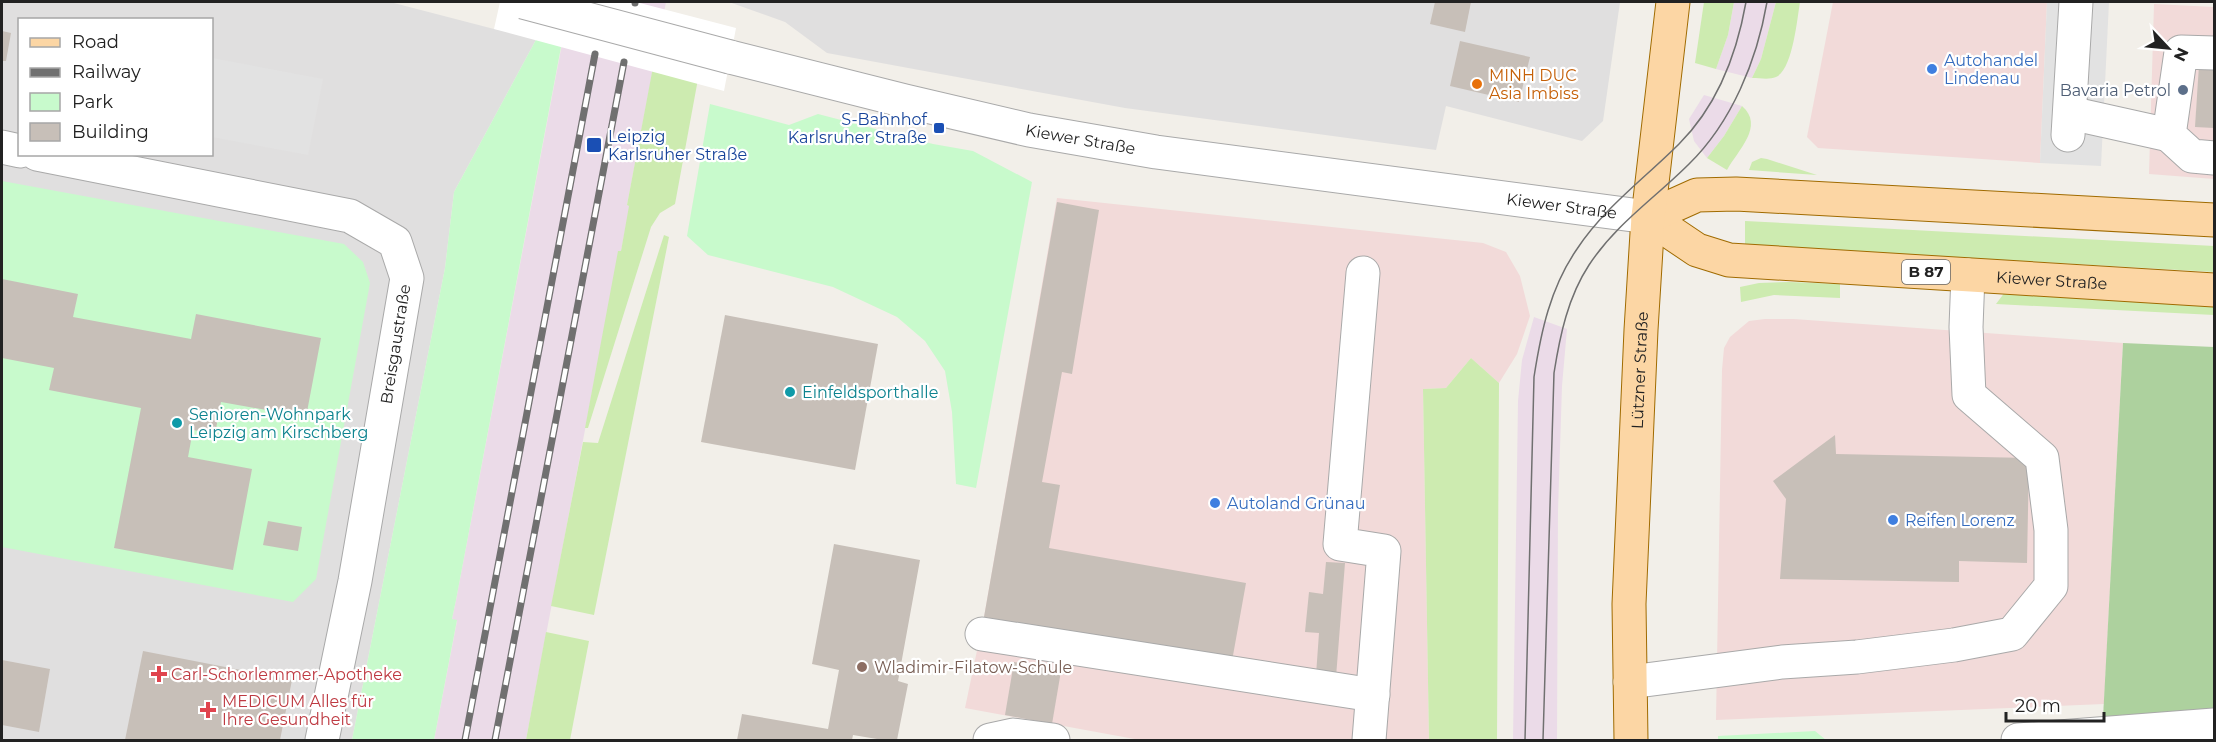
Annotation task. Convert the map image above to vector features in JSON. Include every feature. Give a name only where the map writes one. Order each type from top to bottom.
[{"type":"main road","name":"Lützner Straße","points":[[1631,741],[1629,604],[1648,217],[1672,2]]},
{"type":"main road","points":[[1648,217],[1697,195],[1736,194],[2214,220]]},
{"type":"main road","name":"Kiewer Straße","points":[[1648,217],[1696,250],[1729,260],[2214,290]]},
{"type":"street","name":"Kiewer Straße","points":[[523,2],[905,101],[1076,138],[1156,152],[1648,217]]},
{"type":"street","points":[[2076,2],[2069,124],[2169,135],[2192,156],[2214,158]]},
{"type":"street","points":[[2169,135],[2181,52],[2214,53]]},
{"type":"street","points":[[2,147],[18,151]]},
{"type":"street","name":"Breisgaustraße","points":[[47,156],[350,216],[395,242],[407,278],[355,581],[322,741]]},
{"type":"street","points":[[1363,273],[1340,544],[1384,551],[1369,741]]},
{"type":"street","points":[[1630,682],[1954,645],[2012,634],[2051,586],[2051,530],[2044,469],[2042,458],[1969,396],[1966,327],[1968,275]]},
{"type":"street","points":[[982,634],[1373,695]]},
{"type":"street","points":[[2018,741],[2214,724]]},
{"type":"street","points":[[990,741],[1013,735],[1053,741]]},
{"type":"shaded area","points":[[2,2],[390,2],[494,29],[538,36],[454,192],[445,268],[352,740],[2,740]]},
{"type":"shaded area","points":[[570,2],[666,2],[627,205],[630,206],[621,251],[619,251],[526,740],[434,740],[457,621],[452,619]]},
{"type":"shaded area","points":[[729,2],[1620,2],[1603,121],[1582,141],[1446,106],[1436,150],[1125,108],[827,53],[785,22]]},
{"type":"shaded area","points":[[1734,2],[1776,2],[1761,59],[1752,78],[1716,69],[1728,35]]},
{"type":"shaded area","name":"Autohandel Lindenau","points":[[1833,2],[2047,2],[2040,163],[1818,148],[1807,137]]},
{"type":"shaded area","points":[[2047,2],[2109,2],[2101,166],[2040,163]]},
{"type":"shaded area","name":"Bavaria Petrol","points":[[2154,4],[2214,7],[2214,179],[2149,174]]},
{"type":"shaded area","points":[[213,58],[323,79],[308,155],[213,137]]},
{"type":"shaded area","points":[[1704,95],[1742,106],[1724,136],[1707,158],[1694,141],[1689,119]]},
{"type":"shaded area","name":"Autoland Grünau","points":[[1057,198],[1483,243],[1506,252],[1520,276],[1530,316],[1517,354],[1499,383],[1471,358],[1446,388],[1423,389],[1429,740],[1140,740],[965,708],[984,617]]},
{"type":"shaded area","points":[[1534,317],[1567,329],[1562,386],[1558,511],[1557,740],[1513,740],[1518,401],[1522,360]]},
{"type":"shaded area","points":[[1794,319],[2123,343],[2104,704],[1716,720],[1724,348],[1730,337],[1749,321]]},
{"type":"green space","points":[[1704,2],[1734,2],[1728,35],[1716,69],[1695,63]]},
{"type":"green space","points":[[1776,2],[1800,2],[1790,54],[1782,72],[1776,77],[1752,78],[1761,59]]},
{"type":"green space","points":[[538,36],[562,42],[452,619],[457,620],[434,740],[352,740],[445,268],[454,192]]},
{"type":"green space","points":[[653,67],[698,79],[675,204],[660,213],[651,227],[588,428],[585,428],[618,251],[621,251],[629,206],[627,205]]},
{"type":"green space","points":[[710,104],[789,125],[818,114],[933,144],[973,151],[1032,182],[976,488],[956,484],[952,412],[945,371],[925,341],[897,317],[833,287],[708,255],[687,236]]},
{"type":"green space","points":[[1742,106],[1751,122],[1750,130],[1743,146],[1727,170],[1707,158],[1724,136]]},
{"type":"green space","points":[[1761,158],[1817,175],[1749,170],[1752,162]]},
{"type":"green space","points":[[2,181],[344,244],[363,262],[370,283],[316,579],[293,602],[2,547]]},
{"type":"green space","points":[[1745,221],[2214,246],[2214,272],[1745,245]]},
{"type":"green space","points":[[664,235],[669,237],[594,615],[551,606],[583,442],[598,443]]},
{"type":"green space","points":[[1759,283],[1840,284],[1840,298],[1774,295],[1741,302],[1740,287]]},
{"type":"green space","points":[[2005,292],[2214,304],[2214,315],[1996,304]]},
{"type":"green space","points":[[2123,343],[2214,347],[2214,710],[2103,718]]},
{"type":"green space","points":[[1471,358],[1499,383],[1497,740],[1429,740],[1423,389],[1446,388]]},
{"type":"green space","points":[[546,632],[589,641],[570,740],[526,740]]},
{"type":"green space","points":[[1815,731],[1826,740],[1718,740],[1718,736]]},
{"type":"pier","points":[[500,2],[636,2],[736,28],[724,91],[494,29]]},
{"type":"building","points":[[1435,2],[1471,2],[1465,32],[1430,24]]},
{"type":"building","points":[[2,31],[11,33],[6,61],[2,61]]},
{"type":"building","points":[[1460,41],[1530,57],[1519,102],[1450,86]]},
{"type":"building","points":[[2199,65],[2214,66],[2214,128],[2195,127]]},
{"type":"building","points":[[1057,202],[1099,210],[1072,374],[1062,372],[1042,482],[1060,485],[1049,548],[1246,583],[1232,661],[984,617]]},
{"type":"building","name":"Senioren-Wohnpark Leipzig am Kirschberg","points":[[2,279],[78,294],[73,317],[191,339],[196,314],[321,338],[306,417],[221,402],[215,434],[193,430],[188,457],[252,469],[233,570],[114,548],[141,408],[49,390],[54,368],[2,358]]},
{"type":"building","name":"Einfeldsporthalle","points":[[725,315],[878,344],[855,470],[701,442]]},
{"type":"building","points":[[1835,435],[1836,454],[2029,458],[2027,563],[1959,561],[1959,582],[1780,579],[1786,499],[1773,481]]},
{"type":"building","points":[[268,521],[302,527],[298,551],[263,545]]},
{"type":"building","points":[[834,544],[920,560],[898,681],[908,684],[897,740],[853,735],[852,740],[737,740],[742,714],[828,729],[839,670],[812,664]]},
{"type":"building","points":[[1326,562],[1345,563],[1336,677],[1316,675],[1319,633],[1305,632],[1309,592],[1323,594]]},
{"type":"building","name":"MEDICUM Alles für Ihre Gesundheit","points":[[143,651],[292,680],[280,740],[125,740]]},
{"type":"building","points":[[2,660],[50,669],[39,732],[2,725]]},
{"type":"building","points":[[1014,662],[1061,671],[1052,724],[1005,715]]},
{"type":"tram line","points":[[1525,740],[1534,377],[1548,311],[1560,279],[1588,234],[1612,207],[1679,144],[1715,96],[1731,59],[1746,2]]},
{"type":"tram line","points":[[1543,740],[1554,373],[1570,303],[1589,265],[1611,237],[1689,164],[1718,129],[1730,110],[1749,68],[1757,46],[1767,2]]},
{"type":"railway","points":[[465,740],[595,54]]},
{"type":"railway","points":[[495,740],[624,62]]},
{"type":"place","name":"Autohandel Lindenau","points":[[1932,69]]},
{"type":"place","name":"MINH DUC Asia Imbiss","points":[[1477,84]]},
{"type":"place","name":"Bavaria Petrol","points":[[2183,90]]},
{"type":"place","name":"S-Bahnhof Karlsruher Straße","points":[[939,128]]},
{"type":"place","name":"Leipzig Karlsruher Straße","points":[[594,145]]},
{"type":"place","name":"Einfeldsporthalle","points":[[790,392]]},
{"type":"place","name":"Senioren-Wohnpark Leipzig am Kirschberg","points":[[177,423]]},
{"type":"place","name":"Autoland Grünau","points":[[1215,503]]},
{"type":"place","name":"Reifen Lorenz","points":[[1893,520]]},
{"type":"place","name":"Wladimir-Filatow-Schule","points":[[862,667]]},
{"type":"place","name":"Carl-Schorlemmer-Apotheke","points":[[159,674]]},
{"type":"place","name":"MEDICUM Alles für Ihre Gesundheit","points":[[208,710]]}]
